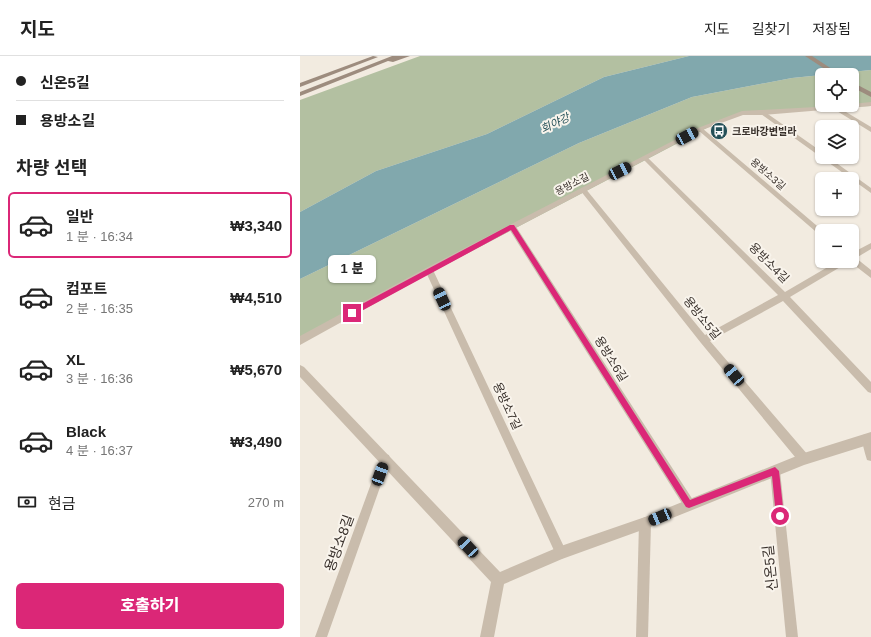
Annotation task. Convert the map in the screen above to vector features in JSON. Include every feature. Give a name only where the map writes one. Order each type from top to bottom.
[{"type":"main road","points":[[300,85],[375,56]]},
{"type":"main road","points":[[352,65],[378,56]]},
{"type":"main road","points":[[300,94],[397,56]]},
{"type":"main road","points":[[357,71],[407,56]]},
{"type":"main road","points":[[808,56],[827,68]]},
{"type":"main road","points":[[859,88],[870,95]]},
{"type":"street","name":"용방소길","points":[[859,105],[871,104]]},
{"type":"street","name":"용방소길","points":[[300,341],[429,270],[700,129],[724,118],[742,113],[763,113],[815,109]]},
{"type":"street","points":[[301,374],[386,459],[498,580]]},
{"type":"street","points":[[498,580],[561,553],[645,523],[804,459],[869,439]]},
{"type":"street","points":[[487,637],[498,580]]},
{"type":"lane","points":[[842,112],[871,130]]},
{"type":"lane","points":[[763,113],[815,150]]},
{"type":"lane","name":"용방소3길","points":[[700,129],[815,228]]},
{"type":"lane","name":"용방소4길","points":[[646,158],[784,296],[871,390]]},
{"type":"lane","points":[[834,164],[871,191]]},
{"type":"lane","name":"용방소5길","points":[[583,190],[704,340],[804,459]]},
{"type":"lane","name":"용방소6길","points":[[512,227],[689,504]]},
{"type":"lane","points":[[859,254],[871,246]]},
{"type":"lane","points":[[859,264],[871,275]]},
{"type":"lane","points":[[704,340],[832,268]]},
{"type":"lane","name":"용방소7길","points":[[429,270],[561,553]]},
{"type":"lane","points":[[869,439],[871,456]]},
{"type":"lane","name":"용방소8길","points":[[321,637],[386,459]]},
{"type":"lane","name":"신온5길","points":[[775,471],[792,637]]},
{"type":"lane","points":[[642,637],[645,523]]},
{"type":"green space","points":[[420,56],[689,56],[604,77],[487,134],[376,171],[300,212],[300,100]]},
{"type":"green space","points":[[871,70],[871,106],[859,107],[859,71]]},
{"type":"green space","points":[[815,76],[815,109],[742,113],[724,119],[300,341],[300,279],[579,143],[692,97],[792,78]]},
{"type":"water","name":"회야강","points":[[689,56],[871,56],[871,70],[859,71],[859,68],[815,68],[815,76],[792,78],[692,97],[579,143],[300,279],[300,212],[376,171],[487,134],[604,77]]},
{"type":"place","name":"크로바강변빌라","points":[[719,131]]},
{"type":"route","points":[[352,313],[429,270],[512,227],[689,504],[775,471],[780,516]]}]
